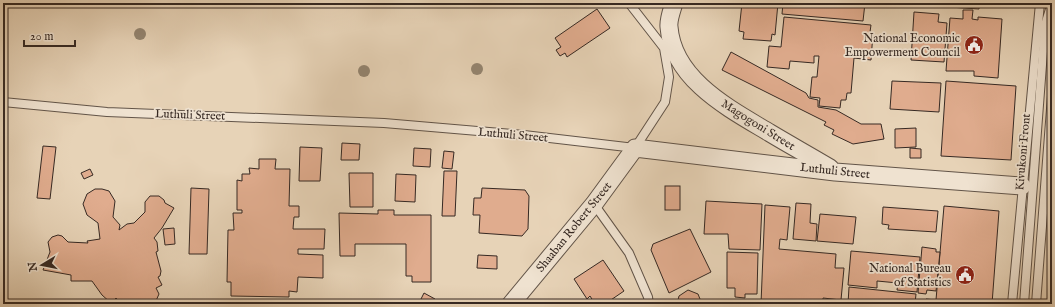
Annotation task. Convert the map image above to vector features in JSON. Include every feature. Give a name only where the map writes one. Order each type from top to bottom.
[{"type":"street","name":"Magogoni Street","points":[[674,3],[660,28],[669,49],[705,90],[727,107],[835,172]]},
{"type":"street","name":"Luthuli Street","points":[[635,148],[835,172],[1022,186]]},
{"type":"street","name":"Shaaban Robert Street","points":[[511,304],[594,204],[635,148]]},
{"type":"lane","points":[[629,3],[660,28]]},
{"type":"lane","name":"Kivukoni Front","points":[[1012,304],[1040,3]]},
{"type":"lane","name":"Kivukoni Front","points":[[1024,304],[1046,25],[1052,3]]},
{"type":"lane","points":[[635,148],[665,102],[669,77],[669,49]]},
{"type":"lane","name":"Kivukoni Front","points":[[1036,304],[1052,96]]},
{"type":"lane","name":"Luthuli Street","points":[[3,102],[107,112],[384,124],[524,135],[635,148]]},
{"type":"lane","points":[[594,204],[629,253],[648,297],[649,304]]},
{"type":"building","points":[[742,3],[778,3],[775,35],[772,34],[771,41],[743,39],[744,32],[739,31]]},
{"type":"building","points":[[783,3],[865,3],[863,21],[782,14]]},
{"type":"building","points":[[949,3],[979,3],[979,9],[949,7]]},
{"type":"building","points":[[597,9],[610,28],[567,57],[565,53],[560,56],[556,50],[561,47],[555,38]]},
{"type":"building","name":"National Economic Empowerment Council","points":[[963,10],[973,10],[972,19],[978,20],[978,17],[1002,19],[998,78],[974,76],[974,71],[946,71],[950,18],[963,19]]},
{"type":"building","points":[[914,12],[939,14],[938,22],[947,23],[944,62],[911,60]]},
{"type":"building","points":[[784,17],[871,25],[870,32],[873,33],[871,60],[854,58],[851,93],[847,93],[846,100],[841,100],[840,108],[819,106],[820,98],[810,97],[812,77],[817,77],[819,56],[814,56],[814,63],[790,61],[789,69],[767,67],[769,46],[781,47]]},
{"type":"building","points":[[731,52],[806,93],[809,98],[818,100],[818,107],[836,110],[861,124],[881,124],[884,139],[853,144],[832,134],[834,130],[824,125],[826,122],[722,70]]},
{"type":"building","points":[[892,81],[941,83],[939,112],[890,109]]},
{"type":"building","points":[[946,81],[1016,86],[1011,160],[941,156]]},
{"type":"building","points":[[916,128],[916,147],[895,148],[895,129]]},
{"type":"building","points":[[342,143],[360,144],[359,160],[341,160]]},
{"type":"building","points":[[43,146],[56,147],[50,199],[37,198]]},
{"type":"building","points":[[300,147],[322,148],[320,181],[299,181]]},
{"type":"building","points":[[414,148],[431,149],[430,167],[413,166]]},
{"type":"building","points":[[910,148],[921,149],[921,158],[910,158]]},
{"type":"building","points":[[444,151],[454,152],[452,169],[442,168]]},
{"type":"building","points":[[259,159],[276,159],[275,169],[290,169],[289,206],[299,206],[299,217],[294,217],[293,229],[325,229],[324,249],[298,249],[298,254],[323,255],[323,278],[298,277],[297,292],[289,291],[289,297],[231,296],[231,282],[227,282],[228,230],[234,230],[233,213],[242,213],[242,210],[237,210],[237,180],[242,181],[242,174],[250,174],[249,168],[259,169]]},
{"type":"building","points":[[90,169],[93,175],[84,179],[81,173]]},
{"type":"building","points":[[444,171],[457,171],[455,216],[442,216]]},
{"type":"building","points":[[349,173],[373,173],[373,207],[350,207]]},
{"type":"building","points":[[396,174],[416,175],[415,202],[395,201]]},
{"type":"building","points":[[665,186],[680,186],[680,210],[665,210]]},
{"type":"building","points":[[191,188],[209,189],[207,254],[189,254]]},
{"type":"building","points":[[482,188],[525,190],[529,196],[528,229],[522,236],[479,233],[480,215],[473,215],[474,198],[481,198]]},
{"type":"building","points":[[95,189],[109,191],[115,201],[113,217],[120,225],[119,230],[127,224],[134,223],[145,212],[145,202],[150,196],[159,196],[165,203],[174,208],[154,238],[157,242],[158,251],[156,252],[161,271],[160,276],[158,277],[162,285],[156,288],[159,294],[155,303],[118,304],[119,301],[116,298],[111,303],[102,295],[92,281],[71,281],[71,275],[43,270],[50,252],[48,242],[52,237],[58,235],[62,236],[68,242],[88,243],[87,241],[100,239],[98,223],[87,215],[83,204],[87,194]]},
{"type":"building","points":[[706,201],[762,204],[760,250],[729,249],[728,234],[704,234]]},
{"type":"building","points":[[796,203],[811,204],[810,223],[817,224],[816,241],[793,239]]},
{"type":"building","points":[[765,205],[790,207],[787,240],[780,239],[779,249],[836,254],[835,268],[844,268],[841,300],[823,298],[823,304],[761,304]]},
{"type":"building","points":[[944,206],[999,211],[992,304],[926,304],[926,299],[936,300]]},
{"type":"building","points":[[883,207],[938,211],[936,232],[888,229],[889,225],[882,224]]},
{"type":"building","points":[[378,210],[394,210],[394,215],[431,215],[431,282],[412,282],[412,276],[406,276],[406,244],[355,244],[355,256],[340,256],[339,213],[378,214]]},
{"type":"building","points":[[820,214],[856,217],[853,244],[817,241]]},
{"type":"building","points":[[174,228],[175,244],[165,245],[163,229]]},
{"type":"building","points":[[690,229],[711,272],[669,293],[651,250],[653,244]]},
{"type":"building","points":[[922,247],[936,249],[936,252],[940,252],[936,291],[927,290],[926,294],[918,293]]},
{"type":"building","points":[[851,251],[920,257],[917,292],[897,290],[898,283],[877,281],[877,288],[848,285]]},
{"type":"building","points":[[727,252],[758,253],[757,294],[745,294],[745,298],[735,297],[735,288],[727,288]]},
{"type":"building","points":[[478,255],[497,256],[497,269],[477,268]]},
{"type":"building","points":[[603,260],[624,291],[605,304],[595,304],[590,296],[587,299],[574,279]]},
{"type":"building","points":[[849,287],[916,294],[915,304],[848,304]]},
{"type":"building","points":[[688,290],[698,294],[702,304],[677,304],[679,296]]},
{"type":"building","points":[[424,293],[435,299],[432,304],[419,303]]},
{"type":"building","points":[[719,301],[753,303],[753,304],[719,304]]},
{"type":"place","name":"National Economic Empowerment Council","points":[[974,45]]},
{"type":"place","name":"National Bureau of Statistics","points":[[965,275]]}]
